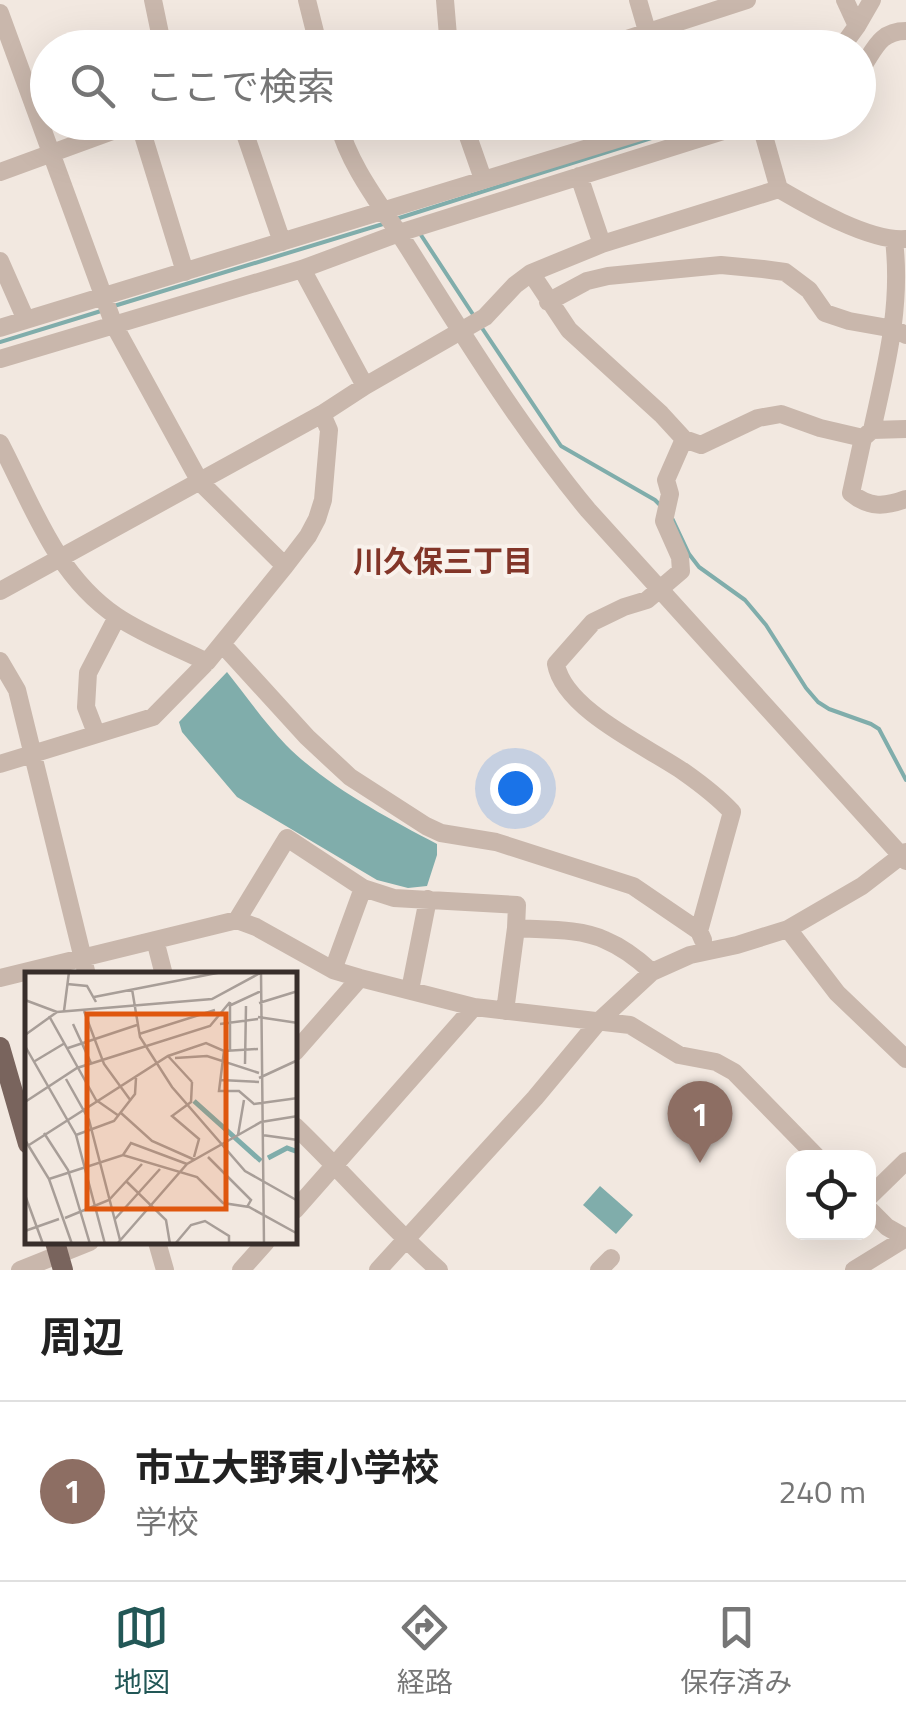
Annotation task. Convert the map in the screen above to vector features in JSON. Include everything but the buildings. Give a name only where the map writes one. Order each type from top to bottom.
[{"type":"main road","points":[[0,1047],[25,1134]]},
{"type":"street","points":[[153,0],[159,30]]},
{"type":"street","points":[[307,0],[314,30]]},
{"type":"street","points":[[445,0],[448,30]]},
{"type":"street","points":[[638,0],[647,30]]},
{"type":"street","points":[[674,30],[747,0]]},
{"type":"street","points":[[846,0],[857,26]]},
{"type":"street","points":[[854,30],[872,0]]},
{"type":"street","points":[[0,12],[6,49],[30,103]]},
{"type":"street","points":[[876,47],[892,31],[906,31]]},
{"type":"street","points":[[47,140],[113,324],[200,482],[285,566]]},
{"type":"street","points":[[0,172],[86,140]]},
{"type":"street","points":[[144,140],[185,272]]},
{"type":"street","points":[[247,140],[282,242]]},
{"type":"street","points":[[343,140],[399,233],[473,324],[556,472],[904,856],[862,886],[788,929],[708,950],[652,972],[598,1022],[378,1270]]},
{"type":"street","points":[[469,140],[483,179]]},
{"type":"street","points":[[0,328],[613,140]]},
{"type":"street","points":[[0,359],[302,269],[399,233],[694,140]]},
{"type":"street","points":[[765,140],[779,189],[817,211],[900,240],[900,332],[851,493],[877,506],[906,499]]},
{"type":"street","points":[[579,176],[602,244]]},
{"type":"street","points":[[0,591],[322,414],[473,324],[531,273],[602,244],[779,189]]},
{"type":"street","points":[[0,261],[26,320]]},
{"type":"street","points":[[548,302],[586,280],[736,266],[784,272],[809,290],[826,313],[900,332]]},
{"type":"street","points":[[302,269],[364,386]]},
{"type":"street","points":[[531,273],[569,330],[684,439],[702,445],[758,418],[781,414],[820,428],[868,434],[906,429]]},
{"type":"street","points":[[0,764],[153,717],[207,662],[318,520],[328,430],[322,414]]},
{"type":"street","points":[[684,439],[666,480],[670,494],[664,521],[680,558],[681,571],[646,600],[593,622],[556,664],[558,676],[602,722],[683,772],[732,812],[699,930]]},
{"type":"street","points":[[0,443],[58,559],[81,587],[117,616],[207,662]]},
{"type":"street","points":[[96,734],[86,708],[88,673],[117,616]]},
{"type":"street","points":[[223,644],[307,737],[350,777],[426,826],[496,842],[633,886],[699,930],[708,950]]},
{"type":"street","points":[[0,661],[17,690],[84,966]]},
{"type":"street","points":[[237,920],[286,838],[363,888],[394,898],[517,905],[505,1011]]},
{"type":"street","points":[[332,970],[363,888]]},
{"type":"street","points":[[410,990],[428,899]]},
{"type":"street","points":[[42,972],[84,966],[155,940],[237,920],[332,970],[360,978],[474,1007],[630,1026],[680,1055],[716,1062],[734,1072],[810,1150]]},
{"type":"street","points":[[516,928],[603,938],[652,972]]},
{"type":"street","points":[[788,929],[837,993],[906,1059]]},
{"type":"street","points":[[155,940],[163,972]]},
{"type":"street","points":[[0,978],[25,974]]},
{"type":"street","points":[[298,1045],[360,978]]},
{"type":"street","points":[[298,1207],[474,1007]]},
{"type":"street","points":[[298,1129],[439,1270]]},
{"type":"street","points":[[876,1190],[906,1161]]},
{"type":"street","points":[[854,1270],[906,1238],[876,1216]]},
{"type":"street","points":[[20,1270],[83,1245]]},
{"type":"street","points":[[158,1245],[164,1270]]},
{"type":"street","points":[[241,1270],[263,1245]]},
{"type":"water","points":[[227,672],[302,760],[358,800],[437,844],[427,886],[408,888],[377,880],[237,797],[182,732],[179,722]]},
{"type":"water","points":[[600,1186],[633,1215],[616,1234],[583,1205]]},
{"type":"waterway","points":[[396,219],[645,140]]},
{"type":"waterway","points":[[114,306],[383,224]]},
{"type":"waterway","points":[[419,232],[474,316]]},
{"type":"waterway","points":[[0,342],[101,311]]},
{"type":"waterway","points":[[482,328],[561,446],[662,507]]},
{"type":"waterway","points":[[672,518],[699,567],[745,600],[818,702],[879,729],[906,780]]},
{"type":"place","name":"市立大野東小学校","points":[[700,1163]]},
{"type":"district","name":"川久保三丁目","points":[[443,561]]}]
